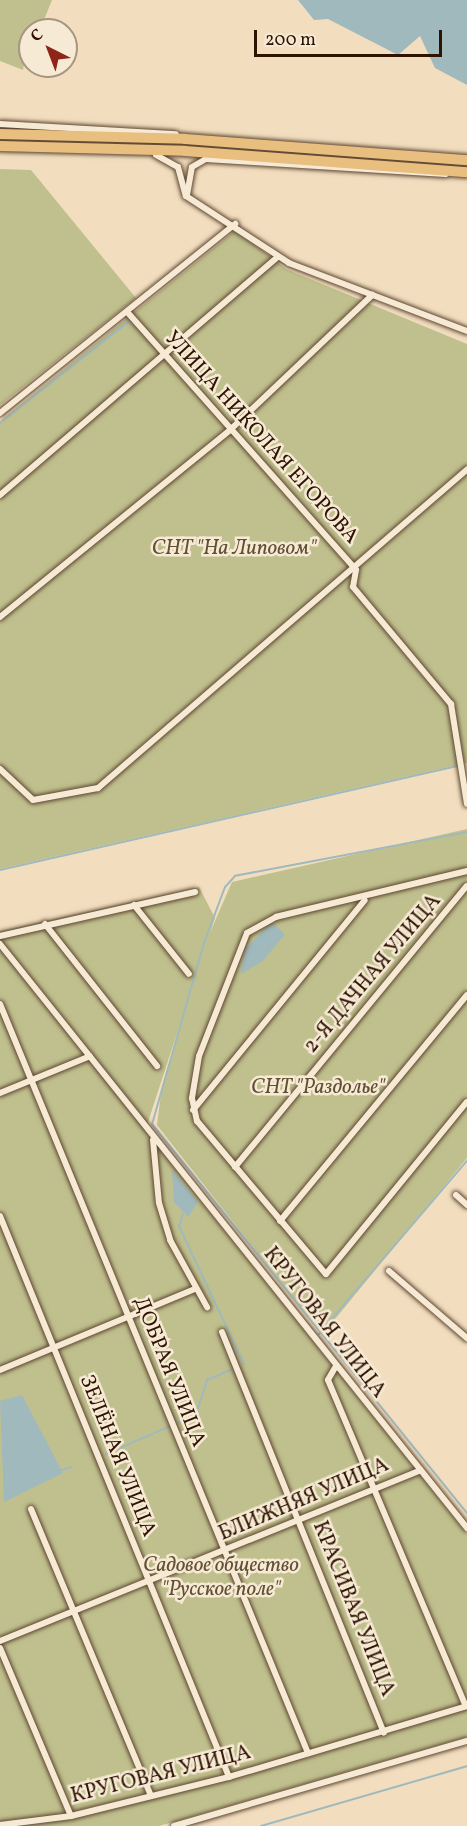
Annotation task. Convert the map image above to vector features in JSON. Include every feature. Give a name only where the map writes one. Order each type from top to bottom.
[{"type":"highway","points":[[0,134],[162,138],[467,160]]},
{"type":"highway","points":[[0,147],[185,151],[465,172]]},
{"type":"street","points":[[0,124],[252,139],[329,151]]},
{"type":"street","points":[[0,147],[164,156],[178,167],[189,198],[236,224],[278,257],[467,331]]},
{"type":"street","points":[[189,198],[192,167],[207,159],[429,176],[465,172]]},
{"type":"street","points":[[0,413],[129,314],[236,224]]},
{"type":"street","points":[[0,495],[167,357],[278,257]]},
{"type":"street","points":[[0,617],[231,429],[372,295]]},
{"type":"street","name":"УЛИЦА НИКОЛАЯ ЕГОРОВА","points":[[129,314],[356,570],[353,587],[451,704],[467,804]]},
{"type":"street","points":[[0,769],[25,798],[98,788],[356,570],[467,469]]},
{"type":"street","points":[[467,872],[366,899],[276,917],[247,933],[197,1063],[193,1110],[235,1167],[326,1274],[467,1102]]},
{"type":"street","name":"2-Я ДАЧНАЯ УЛИЦА","points":[[235,1167],[467,886]]},
{"type":"street","points":[[0,936],[45,924],[195,892]]},
{"type":"street","points":[[193,1110],[366,899]]},
{"type":"street","points":[[134,904],[189,974]]},
{"type":"street","points":[[45,924],[157,1066]]},
{"type":"street","name":"КРУГОВАЯ УЛИЦА","points":[[0,944],[153,1139],[467,1528]]},
{"type":"street","points":[[280,1221],[467,995]]},
{"type":"street","name":"ДОБРАЯ УЛИЦА","points":[[0,1004],[308,1753]]},
{"type":"street","points":[[0,1093],[90,1056]]},
{"type":"street","points":[[153,1139],[159,1203],[195,1288],[207,1307]]},
{"type":"street","points":[[456,1195],[467,1205]]},
{"type":"street","name":"ЗЕЛЁНАЯ УЛИЦА","points":[[0,1216],[229,1777]]},
{"type":"street","points":[[389,1271],[467,1338]]},
{"type":"street","points":[[0,1370],[195,1288]]},
{"type":"street","name":"КРАСИВАЯ УЛИЦА","points":[[222,1332],[384,1731]]},
{"type":"street","points":[[336,1366],[328,1380],[467,1706]]},
{"type":"street","name":"БЛИЖНЯЯ УЛИЦА","points":[[0,1641],[224,1552],[421,1470]]},
{"type":"street","points":[[31,1509],[151,1796]]},
{"type":"street","points":[[0,1648],[71,1816]]},
{"type":"street","name":"КРУГОВАЯ УЛИЦА","points":[[0,1825],[71,1816],[229,1777],[467,1706]]},
{"type":"street","points":[[174,1826],[467,1741]]},
{"type":"green space","points":[[0,0],[52,0],[45,18],[18,18],[18,68],[0,61]]},
{"type":"green space","points":[[0,169],[31,170],[136,298],[0,405]]},
{"type":"green space","name":"СНТ \"На Липовом\"","points":[[236,230],[286,269],[467,344],[467,763],[0,869],[0,421]]},
{"type":"green space","name":"СНТ \"Раздолье\"","points":[[467,829],[467,1158],[322,1335],[157,1125],[162,1086],[205,944],[232,882]]},
{"type":"green space","name":"Садовое общество \"Русское поле\"","points":[[199,887],[215,918],[145,1131],[467,1534],[467,1737],[159,1826],[0,1826],[0,931]]},
{"type":"water","points":[[298,0],[467,0],[467,85],[435,68],[420,36],[398,55],[328,19],[314,20]]},
{"type":"water","points":[[271,922],[285,934],[263,961],[241,974],[244,951]]},
{"type":"water","points":[[172,1170],[198,1202],[188,1217],[174,1202]]},
{"type":"water","points":[[22,1395],[63,1473],[4,1502],[0,1401]]},
{"type":"waterway","points":[[0,423],[129,321]]},
{"type":"waterway","points":[[0,870],[457,766]]},
{"type":"waterway","points":[[467,832],[235,876],[225,887],[204,943],[152,1124],[467,1513]]},
{"type":"waterway","points":[[319,1334],[467,1161]]},
{"type":"waterway","points":[[183,1214],[179,1226],[244,1364]]},
{"type":"waterway","points":[[178,1423],[196,1414],[207,1380],[235,1368]]},
{"type":"waterway","points":[[106,1454],[168,1427]]},
{"type":"waterway","points":[[62,1470],[72,1467]]},
{"type":"waterway","points":[[261,1826],[467,1766]]}]
